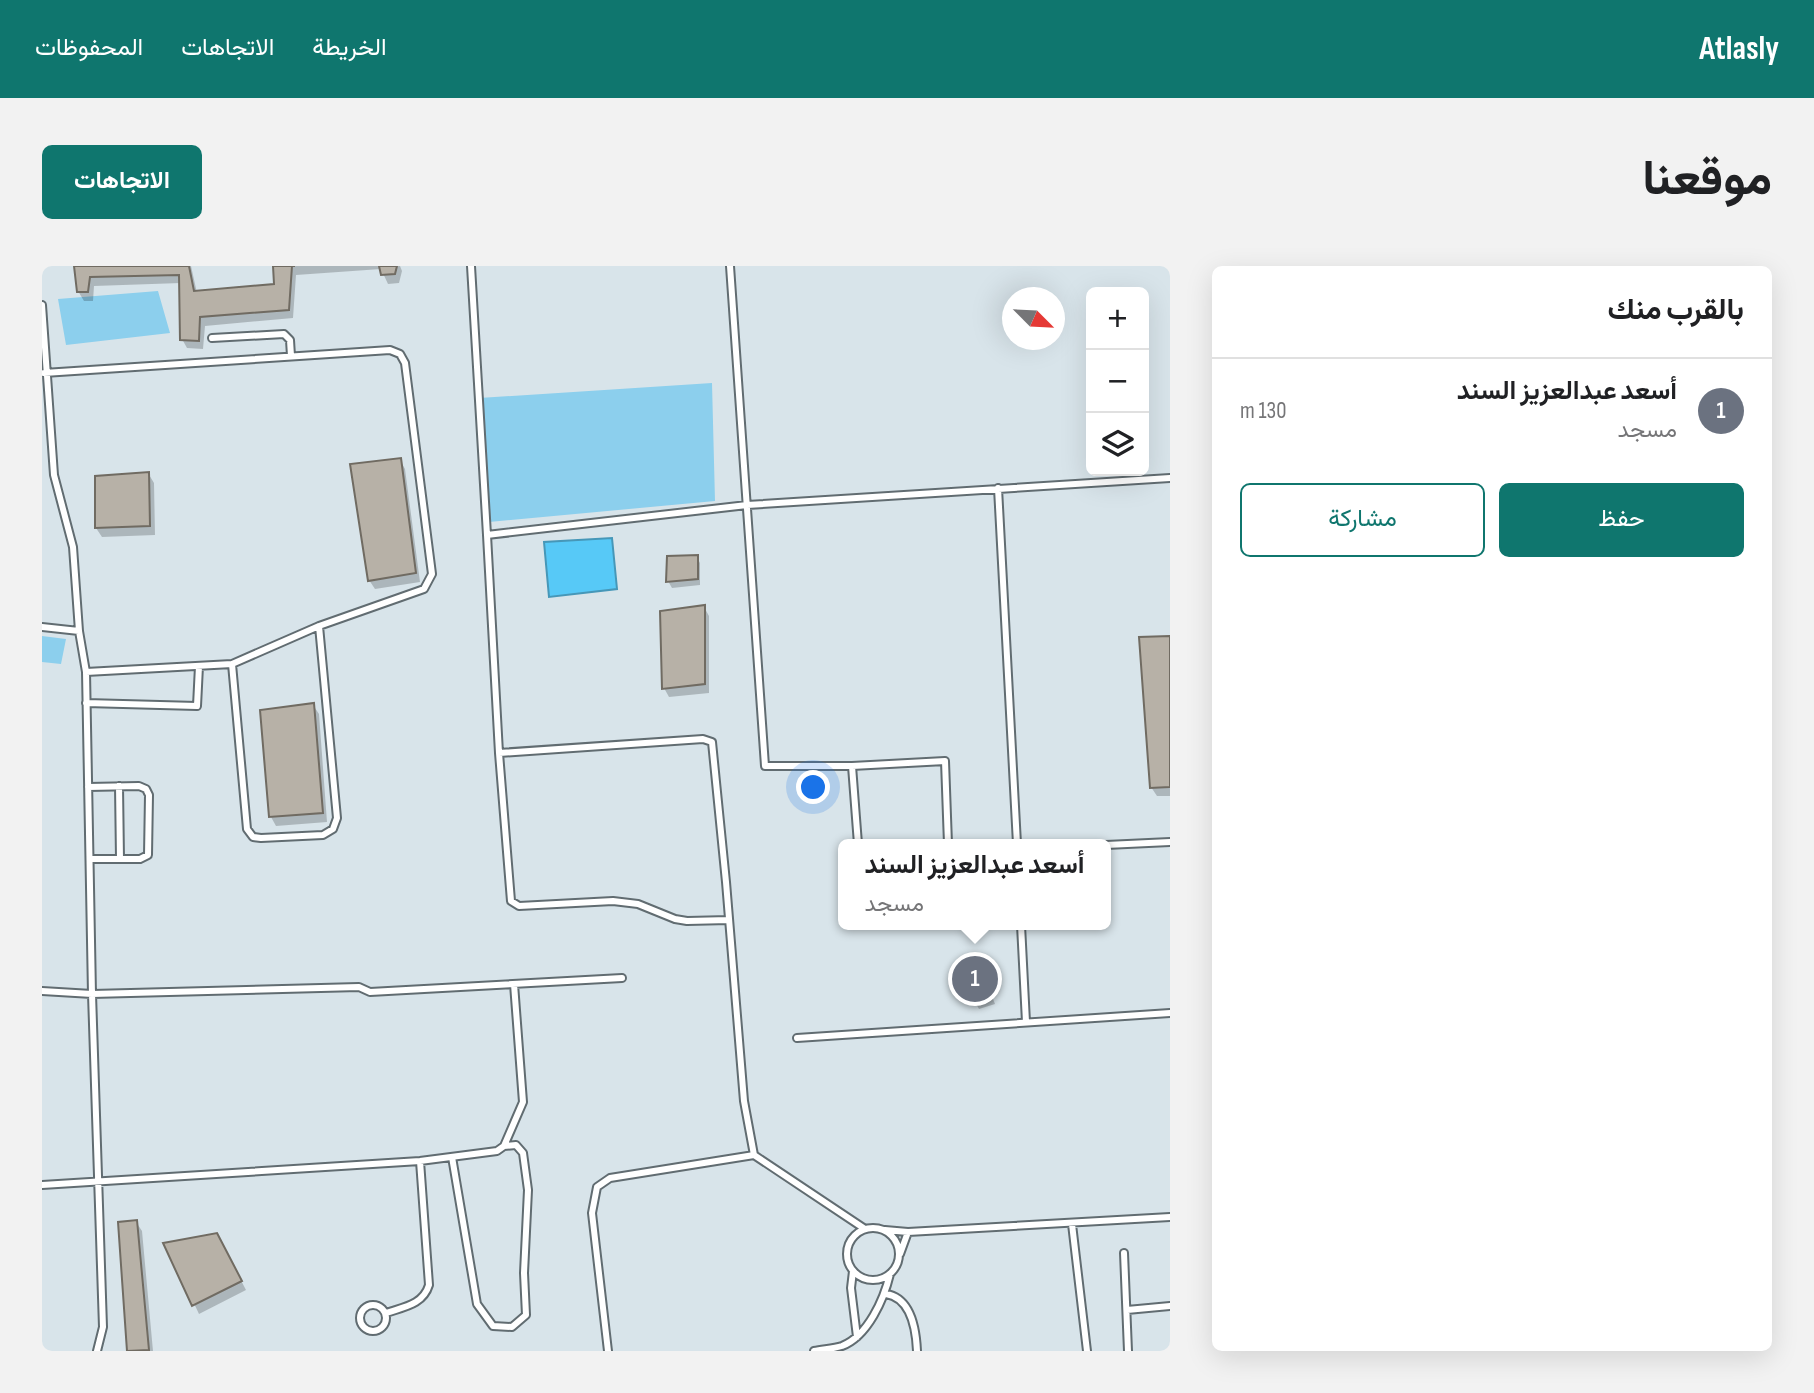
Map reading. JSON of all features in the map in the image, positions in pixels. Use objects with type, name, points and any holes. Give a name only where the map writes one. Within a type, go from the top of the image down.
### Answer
[{"type":"lane","points":[[471,266],[499,753],[511,901],[514,904],[613,901],[638,904],[687,921],[729,920]]},
{"type":"lane","points":[[730,266],[765,765],[945,761],[948,839]]},
{"type":"lane","points":[[42,304],[44,373],[54,475],[73,547],[79,631],[86,672],[92,994],[103,1326],[97,1351]]},
{"type":"lane","points":[[212,338],[285,334],[290,340],[291,356]]},
{"type":"lane","points":[[44,373],[390,350],[400,354],[405,363],[432,574],[424,589],[319,626],[232,664],[86,672]]},
{"type":"lane","points":[[486,535],[747,505],[1170,478]]},
{"type":"lane","points":[[998,488],[1017,839]]},
{"type":"lane","points":[[42,626],[79,631]]},
{"type":"lane","points":[[232,664],[247,829],[253,837],[261,838],[323,835],[333,829],[337,818],[319,626]]},
{"type":"lane","points":[[86,703],[197,706],[199,666]]},
{"type":"lane","points":[[499,753],[703,739],[712,742],[744,1101],[754,1155]]},
{"type":"lane","points":[[852,765],[859,839]]},
{"type":"lane","points":[[118,786],[120,859]]},
{"type":"lane","points":[[88,787],[143,787],[149,795],[148,855],[144,859],[90,859]]},
{"type":"lane","points":[[1111,845],[1170,842]]},
{"type":"lane","points":[[1021,930],[1026,1022]]},
{"type":"lane","points":[[42,991],[92,994],[359,987],[370,992],[622,978]]},
{"type":"lane","points":[[504,1146],[523,1102],[514,984]]},
{"type":"lane","points":[[797,1038],[1170,1013]]},
{"type":"lane","points":[[42,1185],[420,1161],[516,1146],[523,1153],[528,1191],[524,1273],[526,1315],[512,1327],[493,1326],[477,1304],[452,1157]]},
{"type":"lane","points":[[608,1351],[592,1213],[597,1187],[610,1178],[754,1155],[865,1229]]},
{"type":"lane","points":[[386,1313],[418,1302],[426,1295],[429,1285],[420,1161]]},
{"type":"lane","points":[[908,1233],[896,1266],[890,1274],[871,1280],[861,1278],[853,1271],[848,1262],[849,1242],[865,1229],[908,1233],[1170,1217]]},
{"type":"lane","points":[[1072,1224],[1087,1351]]},
{"type":"lane","points":[[885,1230],[898,1246],[899,1256]]},
{"type":"lane","points":[[1124,1253],[1128,1351]]},
{"type":"lane","points":[[853,1271],[851,1288],[857,1337]]},
{"type":"lane","points":[[814,1351],[842,1346],[857,1337],[886,1294],[890,1274]]},
{"type":"lane","points":[[886,1294],[896,1295],[907,1307],[916,1333],[917,1351]]},
{"type":"lane","points":[[375,1305],[386,1313],[386,1322],[380,1330],[367,1330],[361,1323],[360,1314],[366,1307],[375,1305]]},
{"type":"lane","points":[[1127,1310],[1170,1306]]},
{"type":"shaded area","points":[[158,291],[170,333],[66,345],[58,299]]},
{"type":"shaded area","points":[[712,383],[715,501],[489,522],[479,398]]},
{"type":"shaded area","points":[[612,538],[617,589],[549,597],[544,542]]},
{"type":"shaded area","points":[[42,636],[66,639],[61,664],[42,662]]},
{"type":"building","points":[[74,266],[189,266],[194,291],[274,284],[273,266],[292,266],[289,310],[200,317],[199,341],[180,340],[179,275],[90,277],[88,292],[77,292]]},
{"type":"building","points":[[379,266],[397,266],[395,274],[381,275]]},
{"type":"building","points":[[401,458],[416,573],[368,581],[350,464]]},
{"type":"building","points":[[149,472],[150,526],[95,528],[95,476]]},
{"type":"building","points":[[698,555],[698,579],[666,582],[667,556]]},
{"type":"building","points":[[705,605],[705,684],[662,689],[660,611]]},
{"type":"building","points":[[1170,636],[1170,787],[1150,788],[1139,637]]},
{"type":"building","points":[[314,703],[323,813],[269,817],[260,710]]},
{"type":"building","points":[[971,956],[973,963],[979,961],[991,995],[973,1001],[958,962]]},
{"type":"building","points":[[137,1220],[149,1350],[127,1351],[118,1222]]},
{"type":"building","points":[[217,1233],[242,1281],[192,1306],[163,1243]]},
{"type":"place","name":"أسعد عبدالعزيز السند","points":[[975,979]]}]
